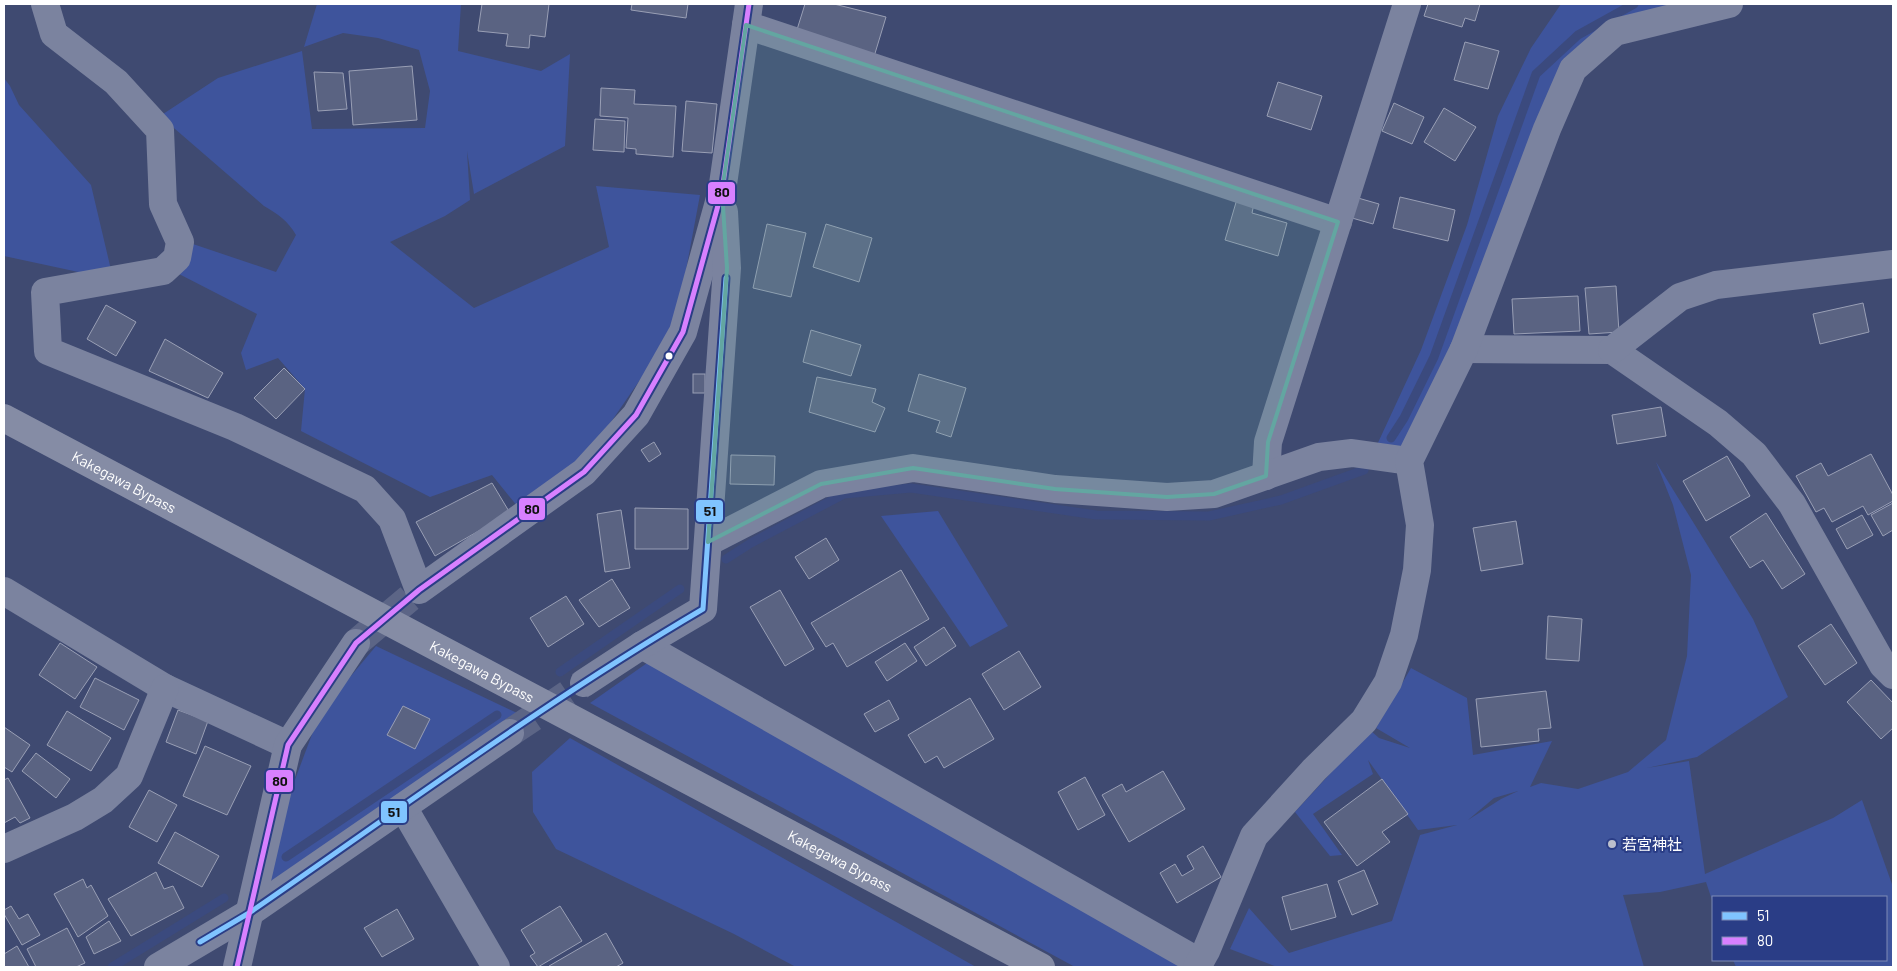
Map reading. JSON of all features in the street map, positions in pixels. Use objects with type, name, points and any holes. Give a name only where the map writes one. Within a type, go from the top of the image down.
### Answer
[{"type":"highway","name":"Kakegawa Bypass","points":[[4,418],[1041,967]]},
{"type":"street","points":[[45,4],[54,34],[116,82],[160,130],[163,204],[180,242],[177,258],[162,271],[45,292],[48,351],[235,427],[366,489],[392,520],[419,590],[584,472],[636,415],[683,332],[722,191],[747,14],[1338,222]]},
{"type":"street","points":[[1266,476],[1268,442],[1407,4]]},
{"type":"street","points":[[642,645],[1198,965],[1254,836],[1314,770],[1364,721],[1388,682],[1404,635],[1417,570],[1420,525],[1409,461],[1464,349],[1547,128],[1573,69],[1615,32],[1729,4]]},
{"type":"street","points":[[584,683],[642,645],[704,609],[727,268],[722,191]]},
{"type":"street","points":[[1612,350],[1680,297],[1716,284],[1893,264]]},
{"type":"street","points":[[1464,349],[1612,350],[1718,423],[1754,454],[1792,504],[1883,665],[1893,675]]},
{"type":"street","points":[[708,542],[821,484],[913,468],[1055,489],[1167,496],[1214,494],[1319,457],[1352,453],[1409,461]]},
{"type":"street","points":[[4,591],[165,688],[288,744]]},
{"type":"street","points":[[237,967],[288,744],[356,643]]},
{"type":"street","points":[[4,850],[75,817],[103,800],[129,776],[165,688]]},
{"type":"street","points":[[158,967],[250,913],[510,733]]},
{"type":"street","points":[[404,807],[496,967]]},
{"type":"highlighted area","points":[[746,25],[1338,222],[1268,442],[1266,476],[1214,494],[1167,497],[1055,489],[913,468],[821,484],[708,542],[727,268],[722,191]]},
{"type":"shaded area","points":[[317,4],[461,4],[458,51],[541,71],[570,54],[565,146],[474,194],[467,151],[470,200],[445,216],[390,242],[474,308],[609,247],[596,186],[700,195],[675,329],[582,464],[518,507],[492,475],[430,497],[301,431],[305,389],[278,358],[246,370],[241,353],[257,314],[179,274],[190,243],[276,272],[296,235],[282,218],[264,206],[160,116],[218,78],[302,51],[312,129],[425,128],[430,91],[419,50],[378,38],[343,33],[304,47]]},
{"type":"shaded area","points":[[1561,4],[1728,4],[1615,32],[1573,69],[1412,455],[1376,447],[1421,350],[1467,225],[1498,116],[1531,48]]},
{"type":"shaded area","points":[[4,78],[19,105],[91,185],[112,274],[97,276],[4,256]]},
{"type":"shaded area","points":[[1656,462],[1753,619],[1788,697],[1697,757],[1647,768],[1689,761],[1705,874],[1833,818],[1862,800],[1893,887],[1893,967],[1736,967],[1733,961],[1887,961],[1887,896],[1712,896],[1712,900],[1706,882],[1660,892],[1623,895],[1644,967],[1277,967],[1230,949],[1249,908],[1289,953],[1392,921],[1420,835],[1457,825],[1418,830],[1368,760],[1373,774],[1313,814],[1342,855],[1330,856],[1295,812],[1370,730],[1379,738],[1410,748],[1376,728],[1411,668],[1467,698],[1473,755],[1552,741],[1530,787],[1541,783],[1578,789],[1628,772],[1666,740],[1687,656],[1691,575],[1673,505]],"holes":[[[1518,791],[1501,799],[1468,820],[1494,798]]]},
{"type":"shaded area","points":[[938,511],[1008,626],[970,647],[881,516]]},
{"type":"shaded area","points":[[376,646],[517,713],[273,881],[267,878],[275,833],[320,713]]},
{"type":"shaded area","points":[[650,661],[1196,967],[1075,967],[590,703]]},
{"type":"shaded area","points":[[570,738],[976,967],[796,967],[734,934],[556,849],[533,812],[532,772]]},
{"type":"building","points":[[482,4],[549,4],[545,37],[530,35],[529,48],[506,46],[508,34],[478,31]]},
{"type":"building","points":[[632,4],[688,4],[686,18],[631,10]]},
{"type":"building","points":[[805,4],[834,4],[886,17],[873,60],[795,36]]},
{"type":"building","points":[[1428,4],[1480,4],[1475,21],[1465,18],[1462,27],[1424,16]]},
{"type":"building","points":[[1465,42],[1499,51],[1488,89],[1454,80]]},
{"type":"building","points":[[412,66],[417,120],[353,125],[349,71]]},
{"type":"building","points":[[314,72],[343,73],[347,109],[318,111]]},
{"type":"building","points":[[1278,82],[1322,96],[1311,130],[1267,116]]},
{"type":"building","points":[[601,88],[635,90],[634,104],[676,106],[673,157],[636,154],[636,149],[626,148],[628,118],[600,116]]},
{"type":"building","points":[[686,101],[717,104],[712,153],[682,151]]},
{"type":"building","points":[[1394,103],[1424,117],[1412,144],[1382,131]]},
{"type":"building","points":[[1444,108],[1476,127],[1455,161],[1424,142]]},
{"type":"building","points":[[595,119],[625,121],[624,152],[593,150]]},
{"type":"building","points":[[1400,197],[1455,210],[1448,241],[1393,228]]},
{"type":"building","points":[[1358,198],[1379,204],[1373,224],[1352,218]]},
{"type":"building","points":[[1237,199],[1254,204],[1252,213],[1287,223],[1278,256],[1225,240]]},
{"type":"building","points":[[767,224],[806,233],[791,297],[753,288]]},
{"type":"building","points":[[826,224],[872,238],[859,282],[813,267]]},
{"type":"building","points":[[1616,286],[1619,332],[1589,334],[1585,288]]},
{"type":"building","points":[[1578,296],[1580,331],[1514,334],[1512,299]]},
{"type":"building","points":[[1863,303],[1869,332],[1820,344],[1813,314]]},
{"type":"building","points":[[106,305],[136,322],[116,356],[87,339]]},
{"type":"building","points":[[811,330],[861,345],[851,376],[803,362]]},
{"type":"building","points":[[165,339],[223,373],[208,398],[149,371]]},
{"type":"building","points":[[284,368],[305,389],[276,419],[254,398]]},
{"type":"building","points":[[693,374],[705,374],[705,393],[693,393]]},
{"type":"building","points":[[919,374],[966,388],[951,437],[936,432],[940,421],[908,411]]},
{"type":"building","points":[[817,377],[876,389],[872,402],[885,408],[875,432],[809,412]]},
{"type":"building","points":[[1661,407],[1666,436],[1617,444],[1612,415]]},
{"type":"building","points":[[654,442],[661,454],[649,462],[641,450]]},
{"type":"building","points":[[1871,454],[1893,495],[1893,501],[1868,515],[1863,506],[1832,522],[1824,508],[1816,512],[1796,476],[1821,463],[1828,476]]},
{"type":"building","points":[[731,455],[775,456],[774,485],[730,484]]},
{"type":"building","points":[[1727,456],[1750,496],[1706,521],[1683,481]]},
{"type":"building","points":[[492,483],[510,513],[435,556],[416,522]]},
{"type":"building","points":[[1893,503],[1893,530],[1883,536],[1871,515]]},
{"type":"building","points":[[635,508],[688,509],[688,549],[635,549]]},
{"type":"building","points":[[621,510],[630,568],[605,572],[597,514]]},
{"type":"building","points":[[1766,513],[1805,574],[1782,589],[1763,560],[1750,568],[1730,537]]},
{"type":"building","points":[[1862,515],[1873,535],[1847,549],[1836,529]]},
{"type":"building","points":[[1516,521],[1523,564],[1481,571],[1473,528]]},
{"type":"building","points":[[826,538],[839,560],[809,579],[795,557]]},
{"type":"building","points":[[901,570],[929,619],[847,667],[833,643],[826,647],[811,623]]},
{"type":"building","points":[[612,579],[630,608],[599,627],[579,600]]},
{"type":"building","points":[[780,590],[814,649],[785,666],[750,607]]},
{"type":"building","points":[[566,596],[584,624],[548,647],[530,618]]},
{"type":"building","points":[[1548,616],[1582,619],[1579,661],[1546,659]]},
{"type":"building","points":[[1831,624],[1857,663],[1825,685],[1798,646]]},
{"type":"building","points":[[944,627],[956,646],[926,666],[914,647]]},
{"type":"building","points":[[60,643],[97,667],[75,699],[39,675]]},
{"type":"building","points":[[905,643],[917,661],[887,681],[875,662]]},
{"type":"building","points":[[1019,651],[1041,687],[1004,710],[982,674]]},
{"type":"building","points":[[95,678],[139,700],[124,730],[80,707]]},
{"type":"building","points":[[1871,680],[1893,703],[1893,728],[1881,739],[1847,702]]},
{"type":"building","points":[[1546,691],[1551,728],[1538,729],[1539,741],[1481,747],[1476,699]]},
{"type":"building","points":[[970,698],[994,739],[944,768],[937,756],[925,763],[908,735]]},
{"type":"building","points":[[889,700],[899,719],[875,732],[864,714]]},
{"type":"building","points":[[403,706],[430,719],[415,749],[387,735]]},
{"type":"building","points":[[178,710],[208,721],[196,754],[166,742]]},
{"type":"building","points":[[67,711],[111,738],[91,771],[47,745]]},
{"type":"building","points":[[4,727],[30,745],[12,772],[4,767]]},
{"type":"building","points":[[205,746],[251,766],[227,815],[183,796]]},
{"type":"building","points":[[36,753],[70,779],[56,798],[22,771]]},
{"type":"building","points":[[1163,771],[1185,809],[1129,842],[1102,795],[1122,784],[1126,792]]},
{"type":"building","points":[[1085,777],[1105,815],[1078,830],[1058,792]]},
{"type":"building","points":[[8,778],[30,818],[20,823],[15,817],[4,823],[4,780]]},
{"type":"building","points":[[1382,779],[1408,814],[1382,832],[1390,842],[1357,866],[1324,822]]},
{"type":"building","points":[[149,790],[177,805],[157,842],[129,827]]},
{"type":"building","points":[[175,832],[219,856],[202,887],[158,863]]},
{"type":"building","points":[[1203,846],[1221,877],[1177,903],[1160,873],[1175,864],[1182,876],[1194,869],[1187,856]]},
{"type":"building","points":[[1364,870],[1378,904],[1352,915],[1338,881]]},
{"type":"building","points":[[156,872],[164,889],[173,886],[184,908],[131,936],[108,899]]},
{"type":"building","points":[[83,879],[87,888],[91,885],[108,916],[78,937],[54,894]]},
{"type":"building","points":[[1327,884],[1336,917],[1291,930],[1282,897]]},
{"type":"building","points":[[11,906],[19,919],[28,914],[40,935],[22,945],[4,914],[4,910]]},
{"type":"building","points":[[560,906],[582,941],[538,967],[530,956],[535,953],[521,930]]},
{"type":"building","points":[[397,909],[414,939],[382,957],[364,928]]},
{"type":"building","points":[[109,921],[121,941],[94,954],[86,937]]},
{"type":"building","points":[[67,928],[85,963],[76,967],[36,967],[27,949]]},
{"type":"building","points":[[606,933],[623,963],[616,967],[549,966]]},
{"type":"building","points":[[17,946],[29,967],[4,967],[4,954]]},
{"type":"waterway","points":[[1391,438],[1404,418],[1434,357],[1536,74],[1578,35],[1634,4]]},
{"type":"waterway","points":[[726,559],[751,543],[844,494],[911,488],[1096,515],[1209,516],[1281,500],[1364,470]]},
{"type":"waterway","points":[[560,672],[680,589]]},
{"type":"waterway","points":[[286,857],[497,715]]},
{"type":"waterway","points":[[112,967],[224,898]]},
{"type":"tunnel","points":[[356,643],[419,590]]},
{"type":"tunnel","points":[[510,733],[584,683]]},
{"type":"transit line","name":"80","points":[[237,967],[288,745],[356,643],[419,590],[584,472],[636,415],[683,332],[722,191],[749,4]]},
{"type":"transit line","name":"51","points":[[200,942],[249,913],[530,718],[703,609],[726,278]]},
{"type":"place","name":"若宮神社","points":[[1612,844]]}]
